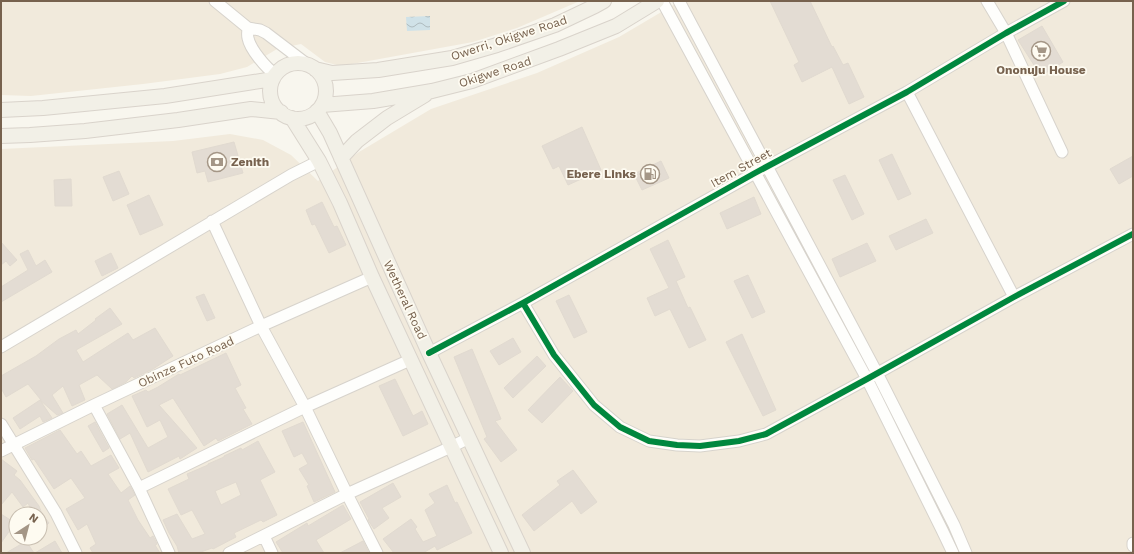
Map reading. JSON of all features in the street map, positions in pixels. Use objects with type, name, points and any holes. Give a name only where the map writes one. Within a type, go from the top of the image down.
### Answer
[{"type":"main road","name":"Owerri, Okigwe Road","points":[[312,67],[332,73],[378,70],[452,58],[497,45],[555,25],[604,1]]},
{"type":"main road","name":"Okigwe Road","points":[[319,108],[432,91],[472,82],[616,26],[657,1]]},
{"type":"main road","points":[[1,136],[85,131],[178,120],[251,109],[301,118],[309,116],[319,108],[325,96],[326,87],[323,78],[312,67],[296,63],[284,67],[274,77],[270,93],[272,100],[276,107],[286,115]]},
{"type":"main road","points":[[1,110],[42,108],[165,96],[274,77]]},
{"type":"main road","points":[[341,158],[357,141],[388,118],[432,91]]},
{"type":"main road","name":"Wetheral Road","points":[[319,108],[429,353],[523,553]]},
{"type":"main road","name":"Wetheral Road","points":[[286,115],[319,161],[340,203],[410,360],[501,553]]},
{"type":"street","points":[[215,1],[248,28],[260,30],[266,33],[312,67]]},
{"type":"street","points":[[662,1],[867,379],[953,553]]},
{"type":"street","points":[[679,1],[878,373],[954,525],[966,553]]},
{"type":"street","points":[[987,1],[1006,33],[1062,152]]},
{"type":"street","name":"Item Street","points":[[429,353],[523,303],[767,166],[907,92],[1006,33],[1064,1]]},
{"type":"street","points":[[248,28],[248,38],[250,44],[274,77]]},
{"type":"street","points":[[907,92],[1014,297]]},
{"type":"street","points":[[1,347],[291,175],[319,161]]},
{"type":"street","points":[[212,222],[261,326],[305,407],[376,553]]},
{"type":"street","points":[[523,303],[554,355],[594,405],[620,427],[649,441],[677,445],[700,446],[739,441],[766,434],[1014,297],[1133,234]]},
{"type":"street","name":"Obinze Futo Road","points":[[1,451],[261,326],[372,277]]},
{"type":"street","points":[[139,488],[305,407],[410,360]]},
{"type":"street","points":[[94,405],[139,488],[168,553]]},
{"type":"street","points":[[1,424],[56,513],[76,553]]},
{"type":"street","points":[[229,553],[346,494],[469,438]]},
{"type":"street","points":[[264,536],[272,553]]},
{"type":"shaded area","points":[[1,1],[580,1],[517,28],[473,42],[341,66],[325,62],[301,44],[277,49],[247,67],[220,74],[31,96],[1,95]]},
{"type":"shaded area","points":[[680,1],[1133,1],[1133,553],[1,553],[1,149],[173,141],[230,134],[263,140],[291,155],[318,181],[359,152],[431,109],[537,73],[619,37]]},
{"type":"water","points":[[430,16],[430,30],[407,31],[406,17]]},
{"type":"building","points":[[770,1],[810,1],[832,47],[833,46],[843,65],[848,63],[864,97],[849,104],[832,67],[802,82],[794,65],[799,62]]},
{"type":"building","name":"Ononuju House","points":[[1042,26],[1063,62],[1041,76],[1018,40]]},
{"type":"building","points":[[582,127],[601,170],[568,185],[559,166],[553,169],[542,146]]},
{"type":"building","name":"Zenith","points":[[234,142],[243,173],[208,182],[205,171],[197,173],[192,152]]},
{"type":"building","points":[[892,154],[911,194],[898,200],[879,160]]},
{"type":"building","points":[[1133,156],[1133,176],[1119,184],[1110,169]]},
{"type":"building","points":[[661,161],[669,178],[642,190],[634,174]]},
{"type":"building","points":[[119,171],[129,194],[113,201],[103,177]]},
{"type":"building","points":[[845,175],[864,214],[852,220],[833,180]]},
{"type":"building","points":[[71,179],[72,206],[55,206],[54,180]]},
{"type":"building","points":[[149,195],[163,225],[140,235],[127,205]]},
{"type":"building","points":[[754,197],[761,214],[727,229],[720,213]]},
{"type":"building","points":[[322,202],[334,227],[337,226],[346,245],[329,253],[315,224],[312,225],[306,210]]},
{"type":"building","points":[[926,219],[933,233],[896,250],[889,236]]},
{"type":"building","points":[[668,240],[685,277],[676,281],[688,308],[690,307],[706,340],[689,348],[670,309],[655,316],[647,298],[669,288],[650,249]]},
{"type":"building","points":[[1,242],[17,260],[10,266],[6,261],[1,265]]},
{"type":"building","points":[[867,243],[876,261],[840,277],[832,259]]},
{"type":"building","points":[[28,250],[36,266],[45,260],[52,272],[1,302],[1,287],[28,270],[20,254]]},
{"type":"building","points":[[111,253],[118,268],[102,276],[95,261]]},
{"type":"building","points":[[748,275],[765,312],[752,318],[734,281]]},
{"type":"building","points":[[204,294],[215,318],[207,321],[196,297]]},
{"type":"building","points":[[569,295],[587,332],[574,338],[556,301]]},
{"type":"building","points":[[110,308],[122,324],[76,350],[83,362],[128,333],[133,340],[155,328],[173,356],[153,369],[134,378],[132,376],[126,382],[112,389],[97,375],[79,385],[85,400],[72,406],[63,386],[52,395],[63,413],[57,415],[40,400],[28,384],[6,397],[1,388],[1,376],[36,356],[59,339],[76,330],[78,334]]},
{"type":"building","points":[[742,334],[776,410],[763,416],[726,342]]},
{"type":"building","points":[[513,338],[521,352],[499,365],[490,351]]},
{"type":"building","points":[[472,349],[501,419],[495,421],[517,450],[501,462],[484,439],[487,437],[454,357]]},
{"type":"building","points":[[226,353],[241,385],[235,388],[246,408],[243,409],[252,424],[218,441],[216,438],[204,446],[173,398],[159,405],[197,448],[180,459],[179,456],[148,472],[130,433],[120,439],[107,414],[122,405],[148,448],[168,437],[160,420],[147,427],[132,396],[146,390],[148,392],[179,374],[180,375]]},
{"type":"building","points":[[537,356],[546,366],[513,398],[504,388]]},
{"type":"building","points":[[560,377],[573,391],[542,423],[528,410]]},
{"type":"building","points":[[395,379],[413,416],[422,411],[428,424],[403,436],[379,386]]},
{"type":"building","points":[[40,400],[52,418],[43,422],[40,416],[20,429],[13,418]]},
{"type":"building","points":[[95,422],[109,448],[103,452],[88,426]]},
{"type":"building","points":[[303,422],[335,492],[314,502],[307,486],[309,485],[299,469],[308,464],[302,453],[294,457],[282,431]]},
{"type":"building","points":[[60,430],[77,454],[81,451],[91,466],[111,455],[119,468],[108,474],[121,493],[130,486],[135,495],[128,500],[138,520],[150,538],[153,536],[157,544],[155,545],[160,553],[93,553],[90,548],[96,544],[87,524],[78,530],[66,509],[85,498],[71,478],[54,489],[34,459],[32,460],[25,448]]},
{"type":"building","points":[[258,441],[275,472],[260,480],[277,515],[263,522],[261,520],[234,533],[236,537],[213,549],[212,548],[198,553],[179,553],[177,546],[163,520],[177,514],[192,539],[205,534],[192,510],[181,515],[168,489],[189,479],[187,474],[241,448],[242,450]],"holes":[[[236,482],[241,495],[221,505],[215,491]]]},
{"type":"building","points":[[1,459],[17,471],[14,475],[20,480],[39,506],[29,506],[28,503],[22,506],[12,492],[1,505]]},
{"type":"building","points":[[573,470],[597,502],[581,514],[572,501],[534,531],[522,515],[560,485],[557,481]]},
{"type":"building","points":[[393,483],[401,497],[382,508],[389,518],[374,529],[360,502]]},
{"type":"building","points":[[447,485],[455,503],[457,502],[472,533],[437,550],[435,546],[423,553],[394,553],[383,539],[411,519],[417,527],[415,529],[423,542],[437,536],[425,510],[435,503],[429,494]]},
{"type":"building","points":[[343,505],[351,519],[316,540],[324,553],[283,553],[276,542],[307,523],[308,526]]},
{"type":"building","points":[[1,514],[8,518],[8,533],[1,543]]},
{"type":"building","points":[[55,541],[62,553],[35,553]]},
{"type":"building","points":[[363,541],[369,553],[340,553]]},
{"type":"building","points":[[18,546],[29,546],[34,553],[6,553]]},
{"type":"cycle path","points":[[429,353],[523,303],[755,173],[907,92],[1006,33],[1064,1]]},
{"type":"cycle path","points":[[523,303],[554,355],[594,405],[620,427],[649,441],[677,445],[700,446],[739,441],[766,434],[1014,297],[1133,234]]},
{"type":"place","name":"Ononuju House","points":[[1041,51]]},
{"type":"place","name":"Zenith","points":[[217,162]]},
{"type":"place","name":"Ebere Links","points":[[650,174]]}]
